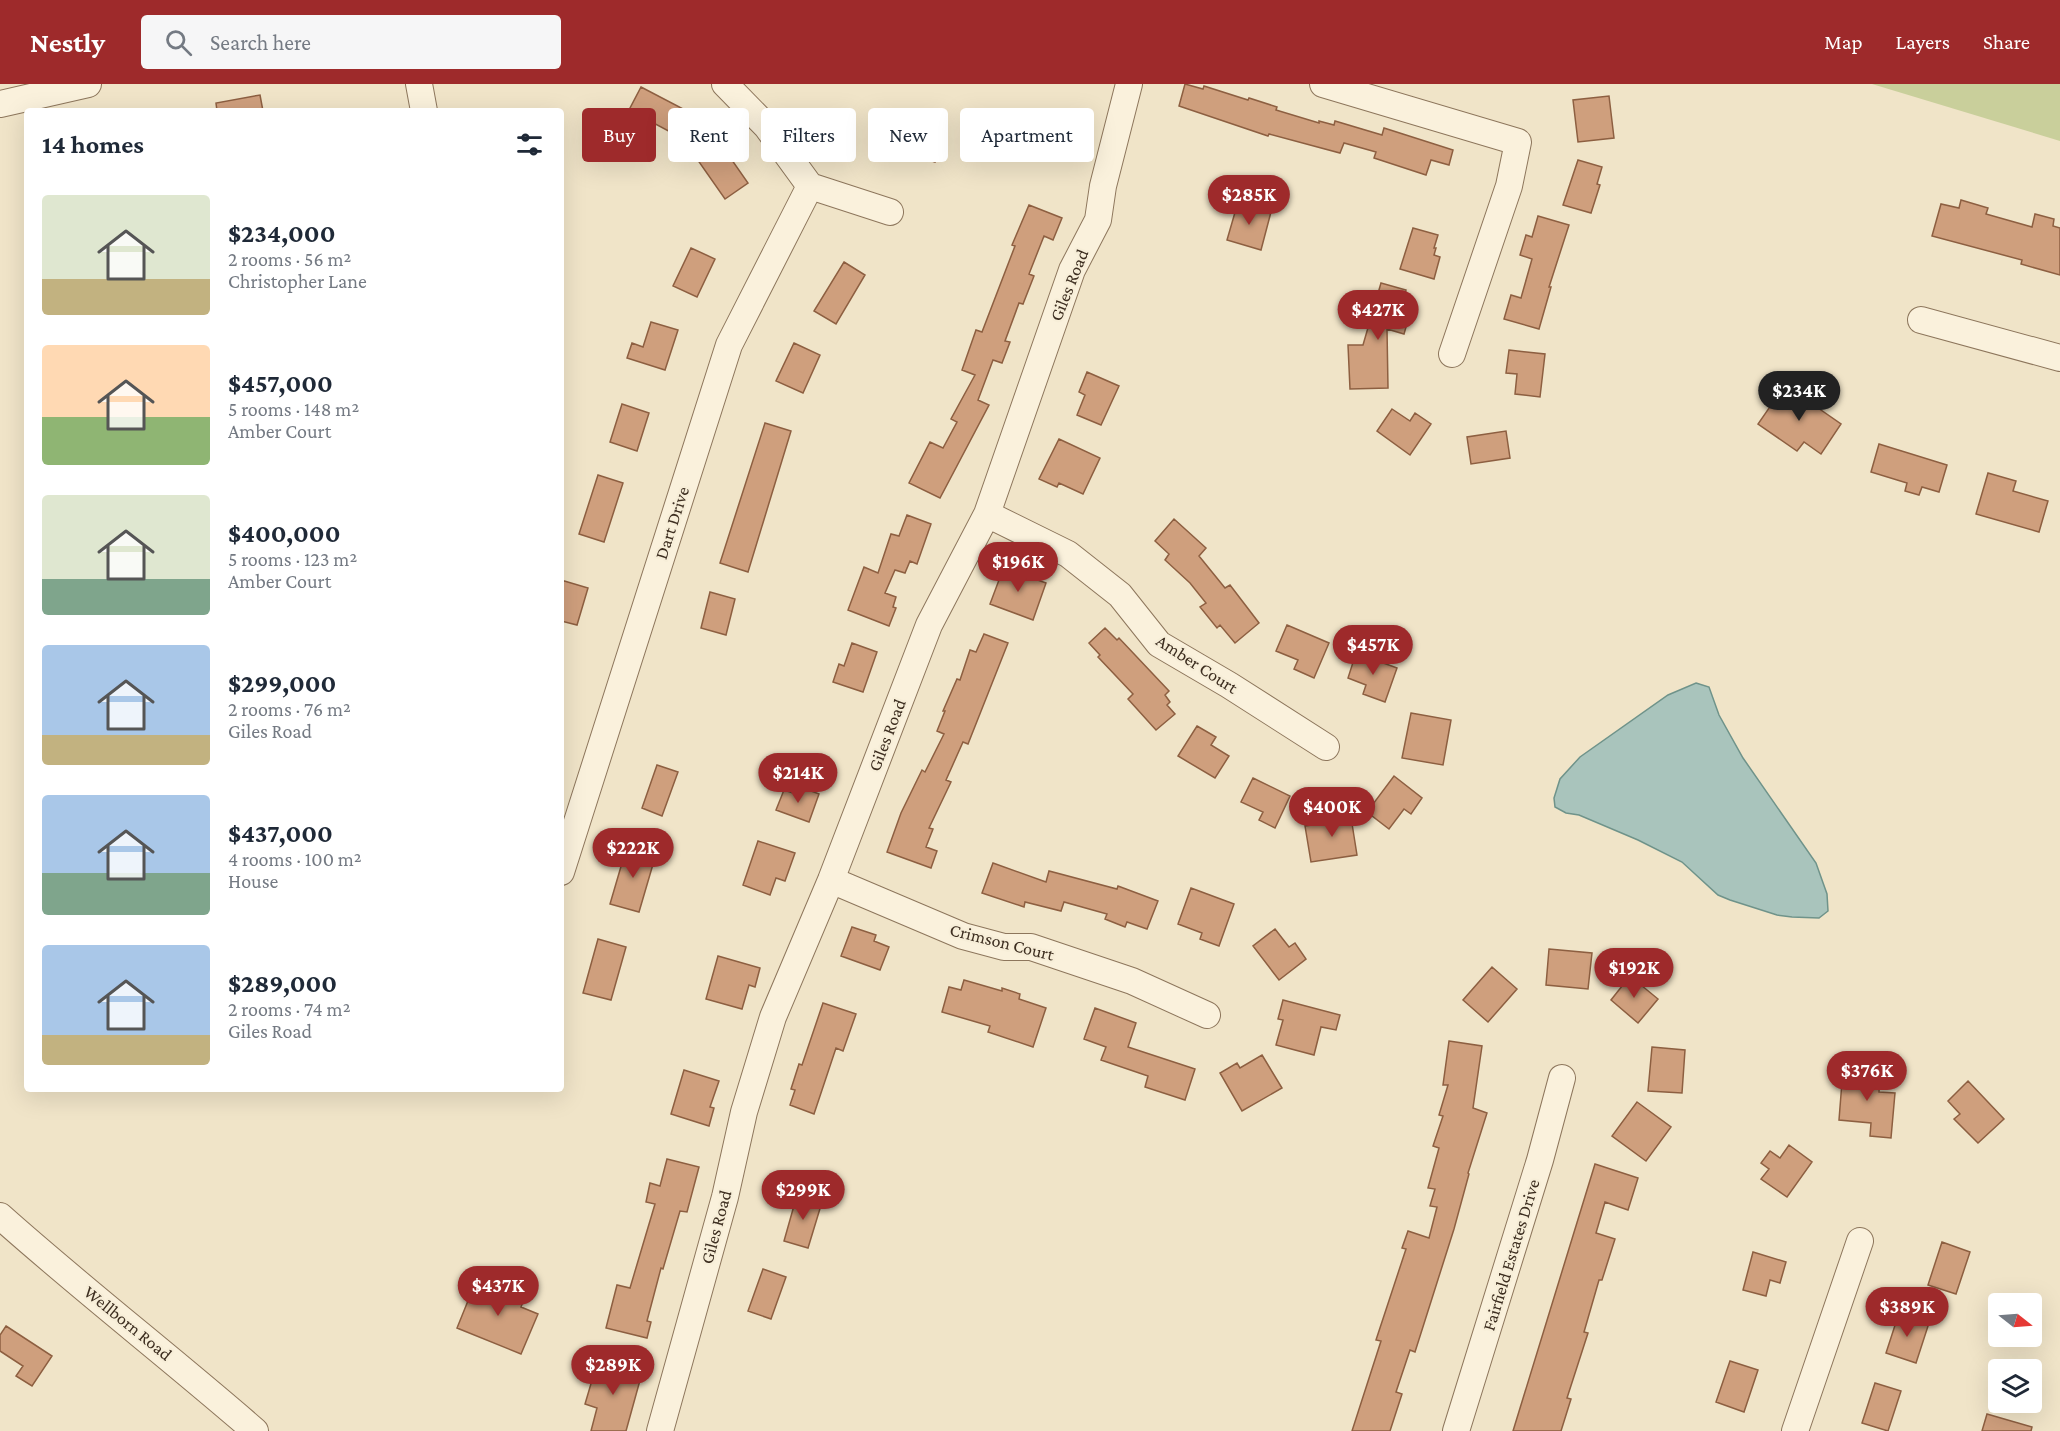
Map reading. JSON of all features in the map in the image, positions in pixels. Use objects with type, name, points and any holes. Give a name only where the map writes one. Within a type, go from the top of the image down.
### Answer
[{"type":"street","points":[[0,104],[88,84]]},
{"type":"street","points":[[419,84],[423,108]]},
{"type":"street","points":[[725,84],[767,127],[810,186],[890,212]]},
{"type":"street","name":"Giles Road","points":[[660,1431],[725,1197],[744,1112],[773,1017],[831,880],[929,625],[987,514],[1072,270],[1098,220],[1103,186],[1130,84]]},
{"type":"street","points":[[1323,84],[1518,142],[1509,186],[1452,354]]},
{"type":"street","name":"Dart Drive","points":[[564,863],[729,345],[810,186]]},
{"type":"street","points":[[1921,320],[2060,358]]},
{"type":"street","name":"Amber Court","points":[[987,514],[1068,554],[1120,595],[1159,644],[1229,685],[1326,747]]},
{"type":"street","name":"Crimson Court","points":[[831,880],[963,936],[1004,947],[1031,947],[1132,981],[1207,1015]]},
{"type":"street","name":"Fairfield Estates Drive","points":[[1456,1431],[1540,1160],[1562,1078]]},
{"type":"street","name":"Wellborn Road","points":[[0,1216],[255,1431]]},
{"type":"street","points":[[1795,1431],[1860,1241]]},
{"type":"green space","points":[[1872,84],[2060,84],[2060,141]]},
{"type":"water","points":[[1696,683],[1709,687],[1719,715],[1743,758],[1816,863],[1827,894],[1828,911],[1819,918],[1777,915],[1718,895],[1682,862],[1638,840],[1555,807],[1554,798],[1560,779],[1580,757],[1668,695]]},
{"type":"building","points":[[1185,84],[1203,89],[1204,86],[1248,100],[1249,98],[1277,107],[1276,110],[1319,123],[1319,121],[1334,125],[1335,121],[1382,135],[1384,128],[1453,150],[1449,165],[1431,160],[1426,175],[1374,158],[1376,152],[1344,143],[1340,153],[1269,134],[1268,136],[1179,106]]},
{"type":"building","points":[[641,87],[681,108],[668,108],[668,131],[656,124],[656,108],[630,108]]},
{"type":"building","points":[[260,95],[262,108],[217,108],[216,103]]},
{"type":"building","points":[[1609,96],[1614,138],[1578,142],[1573,100]]},
{"type":"building","points":[[1578,160],[1602,167],[1597,184],[1600,185],[1591,213],[1563,205]]},
{"type":"building","points":[[699,162],[733,162],[748,183],[725,199]]},
{"type":"building","points":[[1961,200],[1988,208],[1986,214],[2032,227],[2035,214],[2054,219],[2053,226],[2060,228],[2060,275],[2021,264],[2022,260],[1932,236],[1941,204],[1959,208]]},
{"type":"building","points":[[1238,202],[1271,212],[1261,250],[1227,240]]},
{"type":"building","points":[[1029,205],[1062,218],[1053,240],[1044,236],[1029,274],[1034,276],[1023,304],[1019,303],[1005,341],[1010,342],[1002,363],[993,360],[978,400],[989,405],[940,498],[909,483],[930,442],[943,448],[957,422],[951,419],[975,375],[962,370],[976,330],[982,332],[1015,246],[1012,245]]},
{"type":"building","points":[[1538,216],[1569,225],[1549,287],[1551,287],[1539,329],[1504,319],[1511,295],[1521,298],[1532,259],[1520,255],[1526,235],[1532,237]]},
{"type":"building","points":[[1413,228],[1438,235],[1434,255],[1440,257],[1434,279],[1400,269]]},
{"type":"building","points":[[691,248],[715,259],[697,297],[673,286]]},
{"type":"building","points":[[844,262],[865,275],[836,324],[814,311]]},
{"type":"building","points":[[1381,283],[1406,290],[1401,310],[1410,313],[1404,334],[1387,329],[1388,388],[1350,389],[1348,345],[1363,345]]},
{"type":"building","points":[[651,322],[678,330],[665,370],[627,358],[632,343],[643,347]]},
{"type":"building","points":[[794,343],[820,355],[803,393],[776,381]]},
{"type":"building","points":[[1509,350],[1545,354],[1540,397],[1515,394],[1517,374],[1506,373]]},
{"type":"building","points":[[1087,372],[1119,386],[1101,425],[1077,415],[1085,395],[1079,392]]},
{"type":"building","points":[[1785,385],[1841,424],[1821,454],[1804,442],[1797,451],[1758,424]]},
{"type":"building","points":[[622,404],[649,413],[637,451],[610,442]]},
{"type":"building","points":[[1392,409],[1410,421],[1415,413],[1431,424],[1410,455],[1377,431]]},
{"type":"building","points":[[765,423],[791,431],[748,572],[720,563]]},
{"type":"building","points":[[1506,431],[1510,458],[1471,464],[1467,437]]},
{"type":"building","points":[[1059,439],[1100,458],[1083,494],[1059,483],[1057,487],[1039,479]]},
{"type":"building","points":[[1879,444],[1947,465],[1939,492],[1922,487],[1919,495],[1905,491],[1907,483],[1871,472]]},
{"type":"building","points":[[1988,473],[2016,481],[2013,491],[2048,501],[2039,532],[1976,514]]},
{"type":"building","points":[[598,475],[623,483],[604,542],[579,534]]},
{"type":"building","points":[[907,515],[931,524],[917,564],[910,561],[905,573],[895,570],[885,593],[896,597],[893,607],[896,608],[889,626],[848,610],[864,567],[878,573],[891,534],[899,536]]},
{"type":"building","points":[[1174,519],[1206,548],[1199,556],[1225,588],[1230,585],[1259,623],[1235,643],[1220,625],[1217,628],[1200,607],[1206,603],[1190,583],[1165,560],[1169,554],[1155,541]]},
{"type":"building","points":[[1005,564],[1022,571],[1021,574],[1046,583],[1033,620],[990,604]]},
{"type":"building","points":[[564,581],[588,588],[577,625],[564,622]]},
{"type":"building","points":[[710,592],[735,599],[726,635],[701,628]]},
{"type":"building","points":[[1287,625],[1329,643],[1314,678],[1294,669],[1298,660],[1276,651]]},
{"type":"building","points":[[1105,628],[1117,640],[1119,638],[1169,691],[1165,695],[1170,702],[1167,705],[1175,714],[1156,730],[1128,699],[1133,694],[1098,657],[1100,655],[1089,643]]},
{"type":"building","points":[[984,634],[1008,643],[968,744],[963,742],[946,780],[951,782],[929,828],[933,829],[926,847],[937,851],[931,868],[887,852],[901,813],[922,770],[925,772],[944,734],[937,731],[957,679],[960,680],[970,650],[976,652]]},
{"type":"building","points":[[852,643],[877,652],[863,692],[833,682],[839,664],[844,666]]},
{"type":"building","points":[[1356,653],[1397,668],[1385,702],[1363,694],[1366,685],[1348,678]]},
{"type":"building","points":[[1411,713],[1451,720],[1443,765],[1402,758]]},
{"type":"building","points":[[1197,726],[1216,737],[1211,745],[1229,756],[1215,778],[1178,756]]},
{"type":"building","points":[[657,765],[678,772],[662,816],[642,808]]},
{"type":"building","points":[[1394,776],[1422,798],[1411,814],[1404,809],[1389,829],[1367,812]]},
{"type":"building","points":[[1253,778],[1290,796],[1275,828],[1259,820],[1263,812],[1241,802]]},
{"type":"building","points":[[801,787],[819,794],[809,822],[776,810],[784,790],[799,795]]},
{"type":"building","points":[[1350,811],[1357,855],[1311,862],[1305,826],[1331,822],[1330,815]]},
{"type":"building","points":[[758,841],[795,853],[785,881],[776,878],[770,895],[743,885]]},
{"type":"building","points":[[627,846],[656,854],[639,912],[610,904]]},
{"type":"building","points":[[993,863],[1046,882],[1049,871],[1117,889],[1118,886],[1158,901],[1147,929],[1127,922],[1125,927],[1105,919],[1107,914],[1064,902],[1061,911],[1025,902],[1024,907],[982,893]]},
{"type":"building","points":[[1191,888],[1234,904],[1219,946],[1200,939],[1202,933],[1178,924]]},
{"type":"building","points":[[852,927],[876,935],[874,941],[889,947],[880,970],[841,956]]},
{"type":"building","points":[[1275,929],[1289,947],[1295,943],[1306,959],[1279,980],[1253,946]]},
{"type":"building","points":[[598,939],[626,947],[611,1000],[583,993]]},
{"type":"building","points":[[1549,949],[1592,953],[1588,989],[1546,985]]},
{"type":"building","points":[[718,956],[760,968],[755,987],[749,985],[742,1009],[706,999]]},
{"type":"building","points":[[1492,967],[1517,989],[1488,1022],[1463,1000]]},
{"type":"building","points":[[1630,976],[1658,999],[1638,1023],[1611,1000]]},
{"type":"building","points":[[964,980],[1020,994],[1019,999],[1046,1008],[1033,1047],[988,1032],[990,1026],[942,1012],[949,987],[961,990]]},
{"type":"building","points":[[1283,1000],[1340,1015],[1336,1030],[1321,1027],[1314,1055],[1276,1045],[1283,1020],[1278,1019]]},
{"type":"building","points":[[823,1003],[856,1014],[843,1051],[836,1048],[814,1114],[790,1105],[795,1090],[791,1089],[799,1064],[802,1065]]},
{"type":"building","points":[[1095,1008],[1136,1023],[1128,1047],[1195,1069],[1185,1100],[1145,1087],[1148,1076],[1101,1060],[1106,1047],[1084,1039]]},
{"type":"building","points":[[1449,1041],[1482,1046],[1473,1108],[1487,1113],[1468,1173],[1454,1229],[1415,1352],[1410,1350],[1396,1392],[1402,1394],[1390,1431],[1352,1431],[1381,1341],[1376,1340],[1406,1249],[1402,1248],[1408,1231],[1429,1238],[1437,1207],[1430,1206],[1435,1189],[1428,1188],[1439,1148],[1433,1146],[1443,1116],[1439,1115],[1448,1085],[1443,1085]]},
{"type":"building","points":[[1652,1047],[1685,1050],[1682,1093],[1648,1091]]},
{"type":"building","points":[[1262,1055],[1282,1088],[1242,1111],[1220,1073],[1237,1063],[1240,1068]]},
{"type":"building","points":[[1843,1069],[1880,1072],[1879,1092],[1895,1093],[1891,1138],[1870,1136],[1871,1123],[1839,1120]]},
{"type":"building","points":[[684,1070],[719,1081],[710,1107],[714,1108],[709,1126],[671,1114]]},
{"type":"building","points":[[1968,1081],[2004,1119],[1978,1143],[1954,1119],[1960,1114],[1948,1101]]},
{"type":"building","points":[[1637,1102],[1671,1127],[1646,1161],[1612,1136]]},
{"type":"building","points":[[1789,1145],[1812,1162],[1787,1197],[1761,1179],[1769,1169],[1761,1163],[1770,1151],[1780,1158]]},
{"type":"building","points":[[667,1159],[699,1167],[687,1212],[680,1211],[663,1269],[661,1268],[647,1321],[651,1322],[647,1338],[606,1328],[617,1285],[630,1288],[655,1204],[646,1202],[650,1183],[660,1186]]},
{"type":"building","points":[[1595,1164],[1638,1178],[1628,1210],[1605,1202],[1596,1233],[1615,1239],[1602,1280],[1599,1280],[1584,1332],[1588,1333],[1567,1398],[1571,1399],[1561,1431],[1513,1431]]},
{"type":"building","points":[[797,1195],[822,1202],[808,1248],[784,1241]]},
{"type":"building","points":[[1942,1242],[1970,1252],[1956,1294],[1928,1285]]},
{"type":"building","points":[[1753,1252],[1786,1262],[1780,1283],[1770,1280],[1766,1296],[1743,1290]]},
{"type":"building","points":[[763,1269],[786,1277],[771,1319],[748,1311]]},
{"type":"building","points":[[476,1281],[499,1290],[501,1284],[526,1294],[521,1307],[538,1314],[521,1354],[457,1328]]},
{"type":"building","points":[[1899,1313],[1929,1323],[1916,1363],[1886,1353]]},
{"type":"building","points":[[6,1326],[52,1356],[32,1386],[16,1376],[23,1366],[0,1351],[0,1335]]},
{"type":"building","points":[[598,1360],[642,1373],[626,1431],[591,1431],[597,1408],[585,1404]]},
{"type":"building","points":[[1730,1361],[1758,1370],[1744,1412],[1716,1402]]},
{"type":"building","points":[[1875,1383],[1901,1391],[1888,1431],[1862,1423]]},
{"type":"building","points":[[1987,1414],[2032,1427],[2031,1431],[1982,1431]]}]
